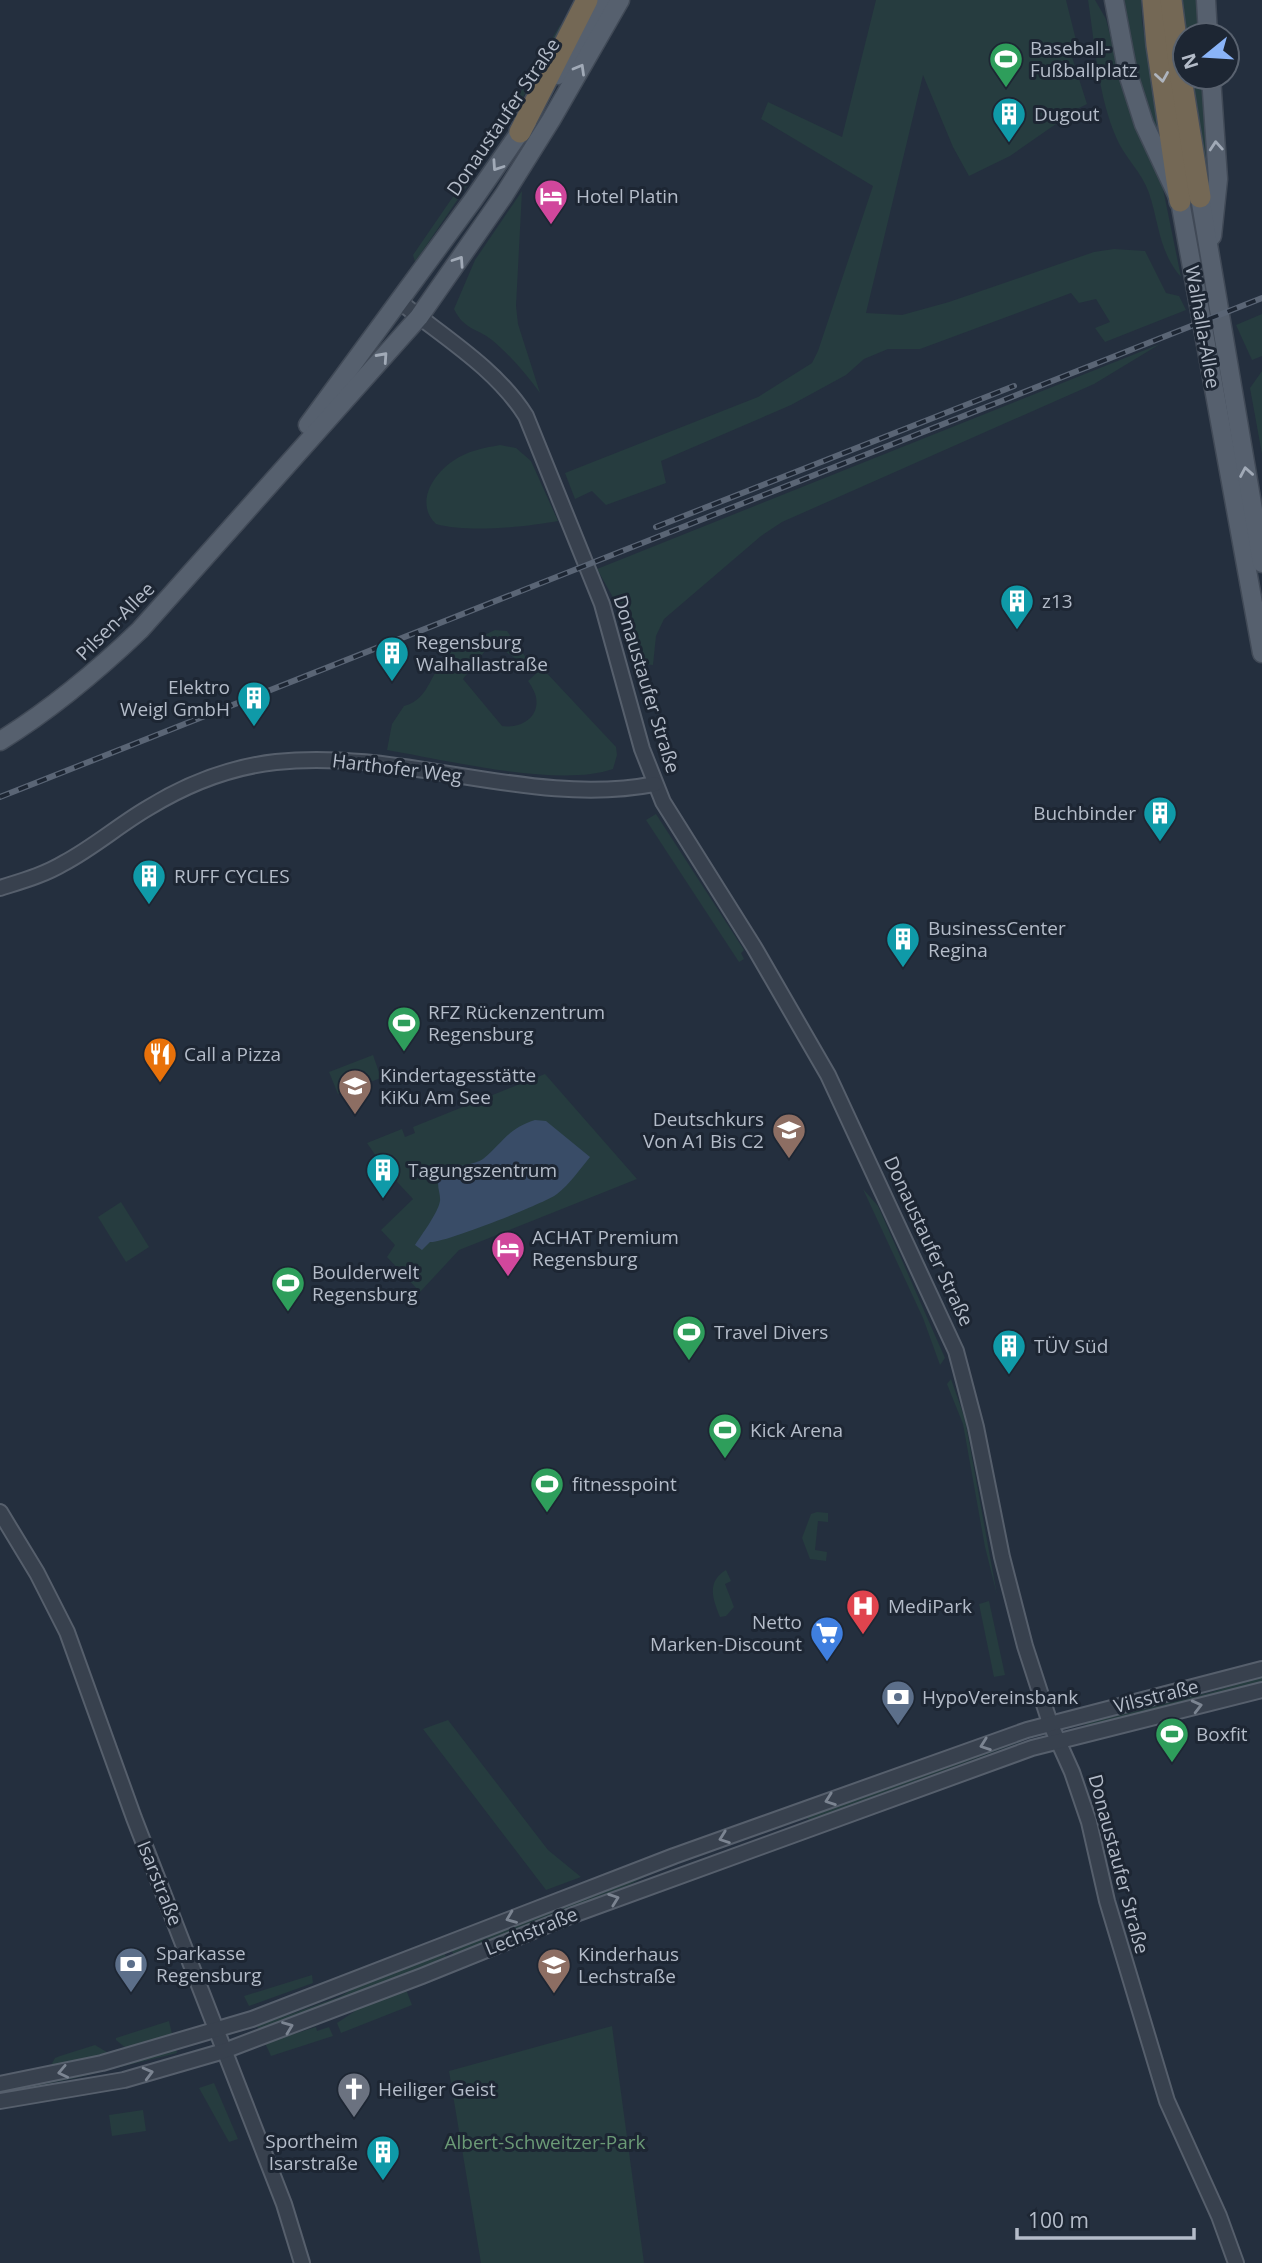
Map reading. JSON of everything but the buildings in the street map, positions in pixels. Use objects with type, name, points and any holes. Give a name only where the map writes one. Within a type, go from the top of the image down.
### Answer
[{"type":"highway","points":[[520,132],[587,0]]},
{"type":"highway","name":"Walhalla-Allee","points":[[1162,5],[1190,199]]},
{"type":"main road","name":"Donaustaufer Straße","points":[[399,301],[539,106],[603,0]]},
{"type":"main road","name":"Donaustaufer Straße","points":[[419,317],[492,212],[551,120],[620,0]]},
{"type":"main road","points":[[1100,0],[1118,30]]},
{"type":"main road","points":[[1114,0],[1128,74],[1144,124],[1190,199]]},
{"type":"main road","points":[[1206,0],[1207,21]]},
{"type":"main road","points":[[1210,261],[1218,179],[1212,91]]},
{"type":"main road","name":"Walhalla-Allee","points":[[1190,199],[1210,261],[1262,563]]},
{"type":"main road","name":"Walhalla-Allee","points":[[1190,199],[1262,653]]},
{"type":"main road","points":[[473,200],[492,212]]},
{"type":"main road","name":"Pilsen-Allee","points":[[243,512],[399,301]]},
{"type":"main road","name":"Pilsen-Allee","points":[[0,741],[47,710],[100,669],[140,630],[419,317]]},
{"type":"street","name":"Donaustaufer Straße","points":[[399,301],[509,392],[526,416],[602,604],[624,691],[655,784],[671,816],[754,947],[828,1075],[956,1351],[977,1431],[995,1525],[1017,1617],[1050,1723],[1070,1767],[1089,1822],[1105,1893],[1167,2101],[1219,2216],[1236,2263]]},
{"type":"street","name":"Harthofer Weg","points":[[0,888],[64,863],[148,808],[186,788],[229,772],[274,762],[325,758],[357,760],[537,785],[582,788],[627,789],[655,784]]},
{"type":"street","name":"Isarstraße","points":[[0,1512],[37,1573],[67,1632],[134,1818],[287,2213],[302,2263]]},
{"type":"street","name":"Vilsstraße","points":[[1050,1723],[1262,1668]]},
{"type":"street","name":"Vilsstraße","points":[[1058,1742],[1262,1690]]},
{"type":"street","name":"Lechstraße","points":[[0,2084],[85,2067],[272,2012],[674,1856],[1050,1723]]},
{"type":"street","name":"Lechstraße","points":[[0,2101],[102,2084],[224,2051],[409,1981],[573,1914],[1032,1748],[1058,1742]]},
{"type":"green space","points":[[876,0],[1066,0],[1079,52],[1072,57],[1087,104],[1010,156],[969,176],[953,147],[923,75],[866,313],[902,315],[949,302],[1094,252],[1114,249],[1145,251],[1166,293],[1179,296],[1186,310],[1105,342],[1095,328],[1110,322],[1096,299],[1079,303],[1071,293],[920,349],[888,349],[864,359],[846,375],[791,405],[661,461],[666,483],[606,505],[592,491],[575,499],[565,473],[758,397],[812,363],[873,186],[761,119],[768,102],[842,137]]},
{"type":"green space","points":[[1088,0],[1095,0],[1106,19],[1127,103],[1140,136],[1160,174],[1181,277],[1168,258],[1146,185],[1119,144],[1110,121],[1098,70]]},
{"type":"green space","points":[[1120,0],[1141,0],[1142,22],[1163,150],[1136,75]]},
{"type":"green space","points":[[1182,0],[1200,0],[1201,21],[1184,21]]},
{"type":"green space","points":[[560,25],[563,27],[501,136],[415,262],[413,255],[496,134]]},
{"type":"green space","points":[[1192,91],[1205,91],[1210,193],[1207,204]]},
{"type":"green space","points":[[522,191],[516,306],[518,324],[540,393],[505,352],[492,340],[466,325],[454,309],[475,260]]},
{"type":"green space","points":[[1262,314],[1262,356],[1252,360],[1236,325]]},
{"type":"green space","points":[[1160,344],[1094,384],[782,522],[761,536],[664,619],[656,636],[653,665],[641,664],[628,624],[597,569]]},
{"type":"green space","points":[[1262,371],[1262,454],[1250,388]]},
{"type":"green space","points":[[500,445],[516,448],[531,461],[558,521],[480,529],[436,524],[427,508],[427,499],[439,474],[464,455]]},
{"type":"green space","points":[[495,630],[507,631],[527,659],[523,664],[492,642],[463,679],[502,726],[522,724],[532,716],[536,697],[528,681],[542,668],[616,747],[613,769],[590,774],[533,774],[387,750],[392,724],[404,706],[425,691],[443,660],[461,646]]},
{"type":"green space","points":[[656,814],[744,950],[741,953],[744,959],[739,962],[646,820]]},
{"type":"green space","points":[[373,1055],[381,1078],[338,1094],[329,1072]]},
{"type":"green space","points":[[545,1074],[637,1179],[459,1250],[420,1292],[387,1257],[395,1245],[381,1230],[413,1199],[385,1169],[367,1143],[402,1129],[405,1137],[415,1133],[413,1127]]},
{"type":"green space","points":[[863,1189],[878,1206],[945,1358],[940,1365],[923,1318]]},
{"type":"green space","points":[[121,1202],[149,1247],[126,1262],[98,1217]]},
{"type":"green space","points":[[951,1379],[965,1419],[997,1595],[985,1547],[963,1424],[947,1384]]},
{"type":"green space","points":[[828,1513],[828,1522],[818,1521],[815,1550],[827,1552],[826,1561],[810,1559],[802,1538],[811,1514]]},
{"type":"green space","points":[[726,1570],[731,1581],[725,1584],[734,1607],[726,1616],[720,1617],[713,1585]]},
{"type":"green space","points":[[989,1601],[1005,1675],[994,1677],[979,1604]]},
{"type":"green space","points":[[1262,1676],[1262,1684],[1086,1726],[1085,1723],[1212,1692]]},
{"type":"green space","points":[[448,1720],[548,1850],[581,1877],[546,1890],[423,1729]]},
{"type":"green space","points":[[1020,1740],[1021,1742],[809,1820],[806,1817]]},
{"type":"green space","points":[[650,1871],[652,1873],[629,1885],[453,1954],[451,1948]]},
{"type":"green space","points":[[444,1951],[446,1957],[260,2031],[257,2026],[339,1997],[360,1985]]},
{"type":"green space","points":[[312,1975],[313,1983],[249,2006],[244,1996]]},
{"type":"green space","points":[[405,1987],[412,2005],[341,2033],[337,2023],[367,2003]]},
{"type":"green space","points":[[169,2021],[172,2034],[167,2037],[127,2049],[116,2040],[116,2038]]},
{"type":"green space","name":"Albert-Schweitzer-Park","points":[[612,2026],[644,2263],[481,2263],[449,2071]]},
{"type":"green space","points":[[316,2027],[317,2031],[329,2027],[333,2036],[271,2056],[265,2043]]},
{"type":"green space","points":[[95,2045],[110,2054],[50,2067],[55,2058]]},
{"type":"green space","points":[[176,2049],[177,2053],[76,2078],[0,2093],[0,2090],[120,2065]]},
{"type":"green space","points":[[214,2083],[238,2139],[229,2142],[199,2088]]},
{"type":"green space","points":[[143,2110],[146,2131],[112,2136],[109,2115]]},
{"type":"water","points":[[535,1120],[546,1121],[590,1157],[566,1186],[549,1199],[494,1222],[430,1242],[422,1250],[415,1245],[439,1206],[438,1181],[442,1175],[451,1169],[483,1159],[512,1132]]},
{"type":"railway","points":[[0,797],[1262,298]]},
{"type":"railway","points":[[656,527],[1014,386]]},
{"type":"place","name":"Baseball- Fußballplatz","points":[[1006,89]]},
{"type":"place","name":"Dugout","points":[[1009,144]]},
{"type":"place","name":"Hotel Platin","points":[[551,226]]},
{"type":"place","name":"z13","points":[[1017,631]]},
{"type":"place","name":"Regensburg Walhallastraße","points":[[392,683]]},
{"type":"place","name":"Elektro Weigl GmbH","points":[[254,728]]},
{"type":"place","name":"Buchbinder","points":[[1160,843]]},
{"type":"place","name":"RUFF CYCLES","points":[[149,906]]},
{"type":"place","name":"BusinessCenter Regina","points":[[903,969]]},
{"type":"place","name":"RFZ Rückenzentrum Regensburg","points":[[404,1053]]},
{"type":"place","name":"Call a Pizza","points":[[160,1084]]},
{"type":"place","name":"Kindertagesstätte KiKu Am See","points":[[355,1116]]},
{"type":"place","name":"Deutschkurs Von A1 Bis C2","points":[[789,1160]]},
{"type":"place","name":"Tagungszentrum","points":[[383,1200]]},
{"type":"place","name":"ACHAT Premium Regensburg","points":[[508,1278]]},
{"type":"place","name":"Boulderwelt Regensburg","points":[[288,1313]]},
{"type":"place","name":"Travel Divers","points":[[689,1362]]},
{"type":"place","name":"TÜV Süd","points":[[1009,1376]]},
{"type":"place","name":"Kick Arena","points":[[725,1460]]},
{"type":"place","name":"fitnesspoint","points":[[547,1514]]},
{"type":"place","name":"MediPark","points":[[863,1636]]},
{"type":"place","name":"Netto Marken-Discount","points":[[827,1663]]},
{"type":"place","name":"HypoVereinsbank","points":[[898,1727]]},
{"type":"place","name":"Boxfit","points":[[1172,1764]]},
{"type":"place","name":"Sparkasse Regensburg","points":[[131,1994]]},
{"type":"place","name":"Kinderhaus Lechstraße","points":[[554,1995]]},
{"type":"place","name":"Heiliger Geist","points":[[354,2119]]},
{"type":"place","name":"Sportheim Isarstraße","points":[[383,2182]]}]
